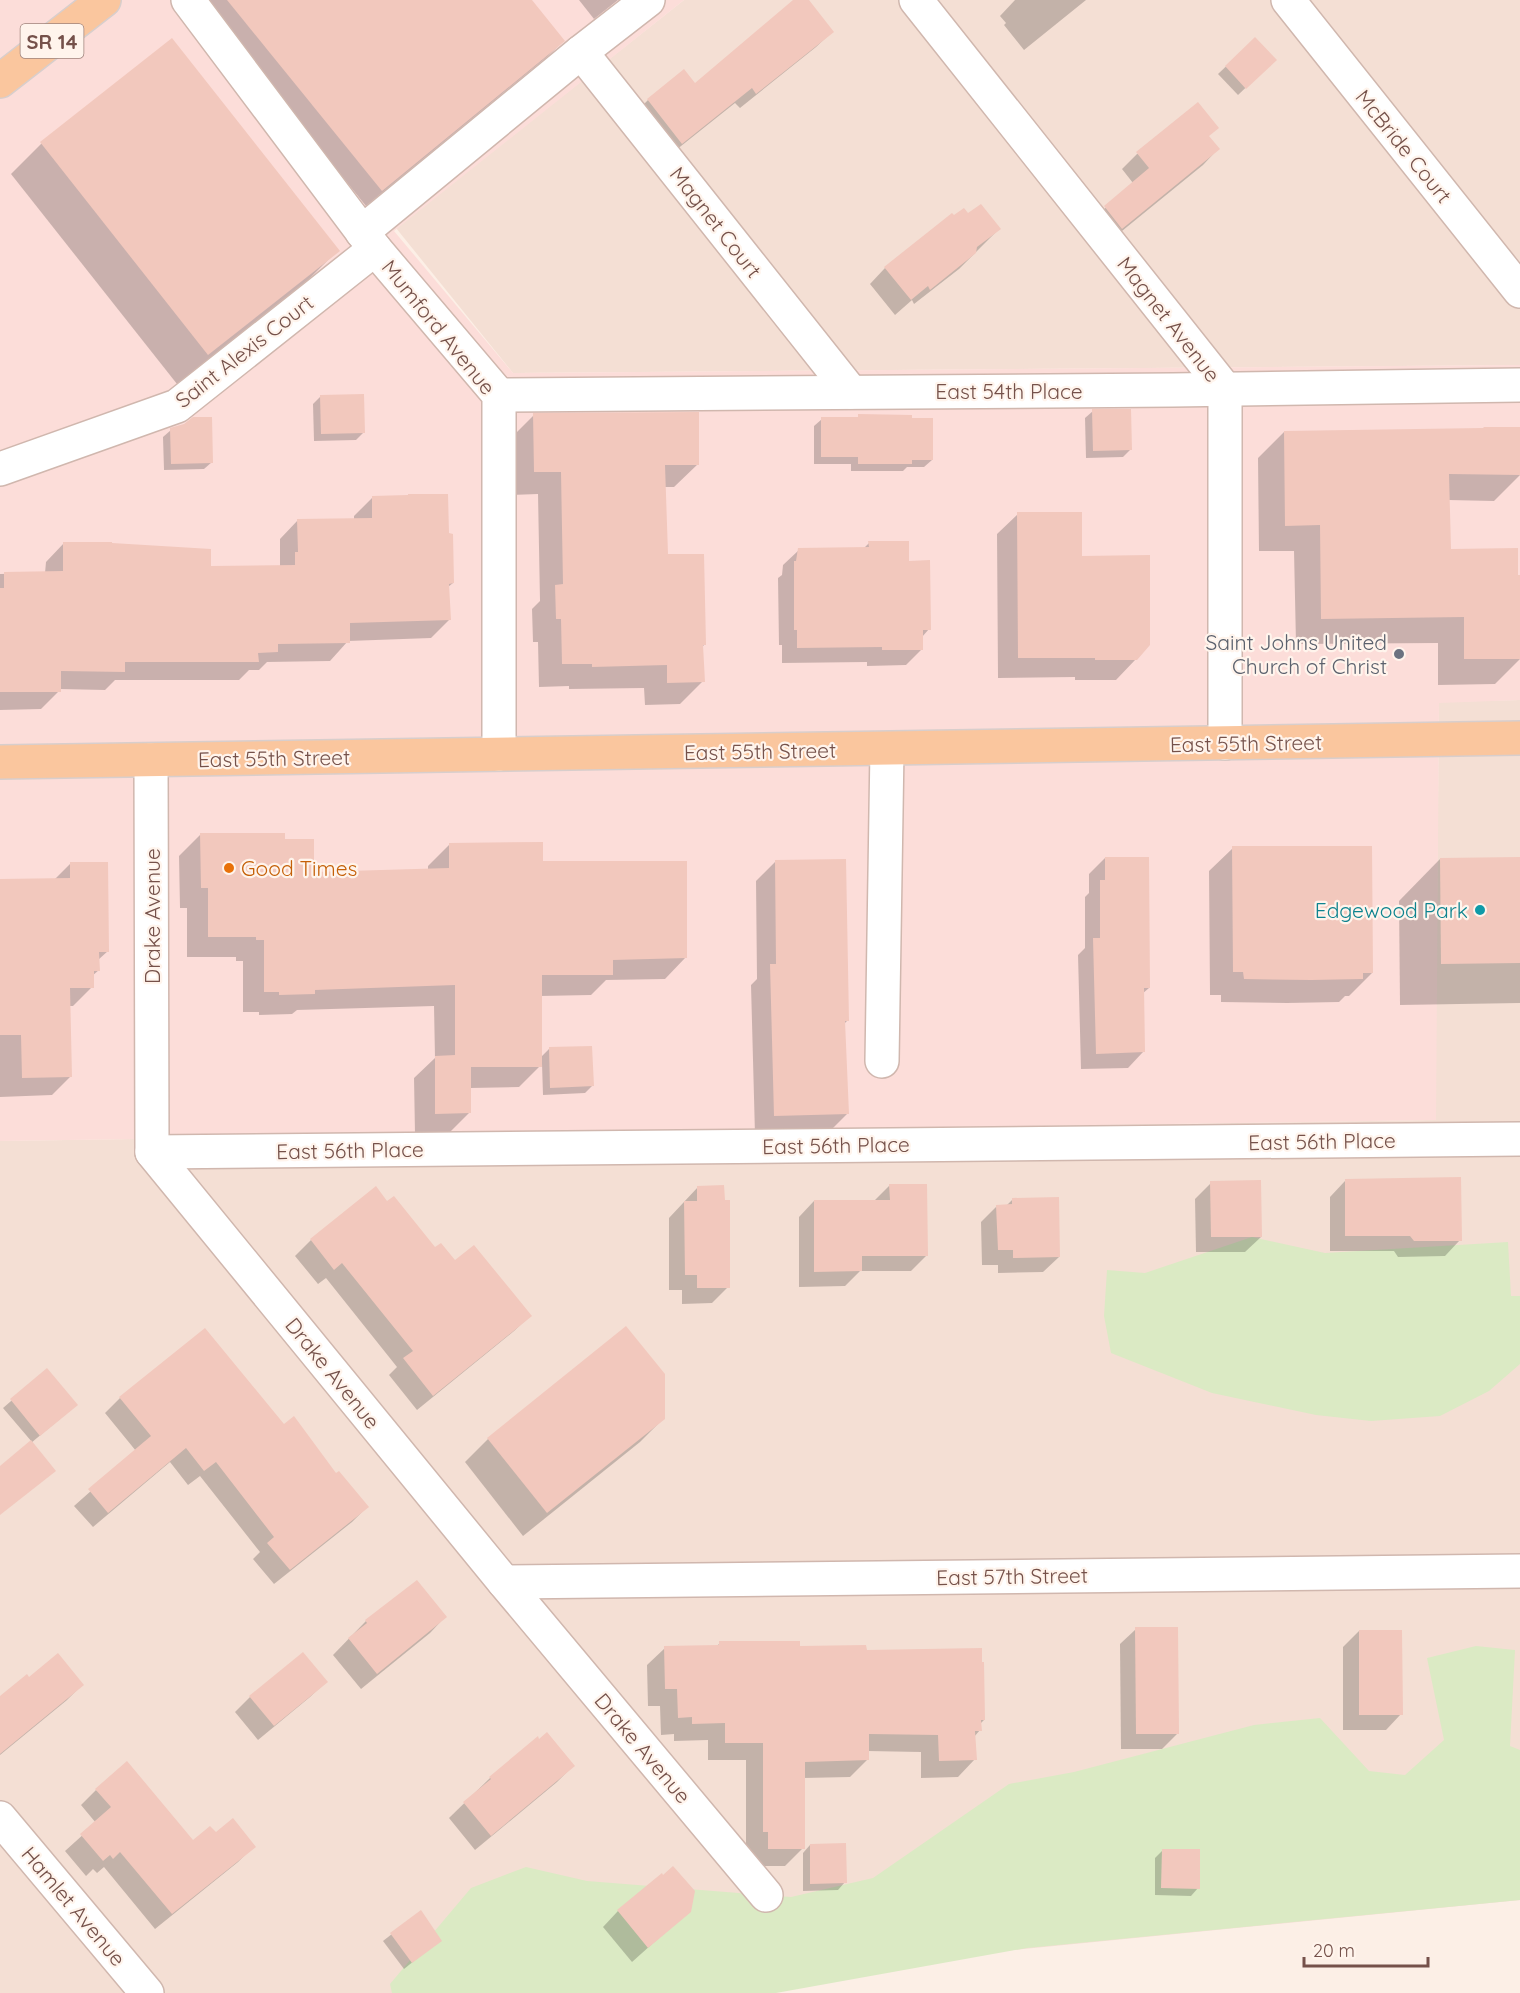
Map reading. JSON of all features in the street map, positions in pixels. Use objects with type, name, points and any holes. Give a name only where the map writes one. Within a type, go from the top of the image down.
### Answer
[{"type":"main road","name":"SR 14","points":[[0,81],[104,0]]},
{"type":"main road","name":"East 55th Street","points":[[0,762],[1520,738]]},
{"type":"street","name":"Mumford Avenue","points":[[188,0],[369,241],[499,395],[499,754]]},
{"type":"street","name":"Saint Alexis Court","points":[[0,469],[177,406],[369,241],[581,52],[648,0]]},
{"type":"street","name":"Magnet Avenue","points":[[916,0],[1225,389],[1225,743]]},
{"type":"street","name":"McBride Court","points":[[1288,0],[1520,291]]},
{"type":"street","name":"Magnet Court","points":[[581,52],[851,392]]},
{"type":"street","name":"East 54th Place","points":[[499,395],[1520,385]]},
{"type":"street","points":[[882,1061],[886,749]]},
{"type":"street","name":"Drake Avenue","points":[[152,760],[152,1152],[504,1582],[766,1895]]},
{"type":"street","name":"East 56th Place","points":[[152,1152],[1518,1139]]},
{"type":"street","name":"East 57th Street","points":[[504,1582],[1520,1571]]},
{"type":"street","name":"Hamlet Avenue","points":[[0,1818],[147,1993]]},
{"type":"shaded area","points":[[0,0],[684,0],[394,231],[513,373],[1520,365],[1520,700],[1439,703],[1436,1120],[0,1141]]},
{"type":"shaded area","points":[[684,0],[1520,0],[1520,365],[513,373],[396,228]]},
{"type":"shaded area","points":[[1520,700],[1520,1900],[578,1993],[0,1993],[0,1141],[1435,1120],[1439,702]]},
{"type":"green space","points":[[1252,1237],[1325,1253],[1508,1242],[1511,1296],[1520,1296],[1520,1364],[1489,1391],[1440,1416],[1371,1421],[1316,1415],[1212,1393],[1111,1353],[1104,1316],[1107,1270],[1145,1273]]},
{"type":"green space","points":[[1476,1646],[1515,1650],[1510,1746],[1520,1750],[1520,1900],[1027,1948],[776,1993],[392,1993],[390,1984],[471,1888],[526,1867],[587,1881],[791,1897],[873,1878],[1009,1784],[1074,1772],[1254,1725],[1320,1718],[1369,1771],[1405,1775],[1444,1740],[1427,1658]]},
{"type":"building","points":[[227,0],[532,0],[565,41],[382,191]]},
{"type":"building","points":[[793,0],[809,0],[834,32],[756,94],[752,88],[682,144],[647,99],[684,69],[695,83]]},
{"type":"building","points":[[1255,37],[1277,60],[1246,89],[1225,66]]},
{"type":"building","points":[[172,38],[340,251],[208,355],[40,142]]},
{"type":"building","points":[[1198,102],[1219,128],[1209,136],[1220,149],[1122,229],[1104,206],[1149,168],[1136,152]]},
{"type":"building","points":[[981,204],[1001,229],[977,247],[976,253],[930,290],[928,286],[911,300],[884,267],[952,213],[954,215],[964,208],[968,213]]},
{"type":"building","points":[[364,394],[365,433],[321,434],[320,395]]},
{"type":"building","points":[[1092,409],[1131,409],[1132,450],[1093,451]]},
{"type":"building","points":[[699,412],[699,465],[665,465],[668,554],[704,554],[705,682],[667,683],[667,665],[592,667],[592,664],[562,664],[561,619],[556,619],[555,585],[563,584],[561,472],[534,472],[533,413]]},
{"type":"building","points":[[858,414],[912,415],[912,418],[933,418],[933,460],[912,460],[912,464],[858,464],[858,457],[821,457],[821,417],[858,417]]},
{"type":"building","points":[[193,417],[212,417],[213,463],[171,464],[170,428],[184,424]]},
{"type":"building","points":[[1520,427],[1520,475],[1449,474],[1451,549],[1518,548],[1520,659],[1464,659],[1464,617],[1321,619],[1320,525],[1285,526],[1284,431]]},
{"type":"building","points":[[448,494],[449,533],[453,534],[454,583],[449,584],[451,620],[350,623],[350,643],[278,644],[278,652],[258,653],[259,662],[125,662],[125,672],[61,671],[61,692],[0,692],[0,588],[4,588],[4,572],[63,571],[63,542],[112,542],[211,549],[211,566],[295,565],[295,552],[298,552],[297,519],[372,518],[372,496]]},
{"type":"building","points":[[1017,512],[1082,512],[1082,556],[1150,555],[1150,645],[1137,660],[1018,658]]},
{"type":"building","points":[[868,541],[909,541],[909,561],[930,560],[931,630],[923,630],[923,650],[882,650],[882,647],[797,648],[797,630],[794,630],[794,561],[796,561],[798,548],[869,547]]},
{"type":"building","points":[[200,833],[285,833],[285,839],[314,839],[314,872],[449,868],[449,843],[543,842],[543,861],[687,861],[687,958],[613,960],[613,975],[542,975],[542,1067],[471,1067],[471,1113],[435,1114],[435,1056],[455,1055],[455,985],[315,990],[315,994],[279,995],[279,992],[264,992],[264,940],[256,940],[256,937],[208,937],[208,888],[201,888]]},
{"type":"building","points":[[1232,846],[1372,846],[1373,973],[1363,973],[1363,979],[1311,980],[1244,979],[1243,972],[1233,972]]},
{"type":"building","points":[[1105,857],[1149,857],[1150,988],[1144,988],[1145,1052],[1096,1054],[1093,938],[1100,938],[1100,880],[1105,880]]},
{"type":"building","name":"Edgewood Park","points":[[1520,857],[1520,963],[1441,964],[1440,858]]},
{"type":"building","points":[[846,859],[849,1021],[845,1021],[849,1114],[774,1116],[770,964],[776,964],[775,860]]},
{"type":"building","points":[[70,862],[108,862],[109,952],[99,952],[100,971],[94,971],[94,988],[70,988],[72,1077],[22,1078],[21,1035],[0,1035],[0,879],[70,878]]},
{"type":"building","points":[[592,1046],[594,1086],[550,1088],[549,1047]]},
{"type":"building","points":[[1461,1177],[1462,1241],[1414,1241],[1410,1236],[1345,1236],[1345,1179]]},
{"type":"building","points":[[1261,1180],[1262,1237],[1211,1237],[1210,1181]]},
{"type":"building","points":[[889,1184],[927,1184],[928,1256],[862,1256],[862,1271],[814,1272],[814,1200],[890,1200]]},
{"type":"building","points":[[724,1185],[725,1200],[730,1200],[730,1288],[697,1288],[697,1275],[685,1275],[684,1201],[697,1201],[697,1186]]},
{"type":"building","points":[[376,1186],[387,1201],[394,1196],[435,1247],[441,1243],[455,1260],[474,1245],[532,1316],[433,1396],[403,1358],[413,1351],[342,1263],[334,1270],[310,1239]]},
{"type":"building","points":[[1059,1197],[1060,1257],[1013,1258],[1013,1250],[998,1250],[996,1205],[1012,1204],[1012,1198]]},
{"type":"building","points":[[626,1326],[665,1374],[665,1419],[547,1513],[487,1438]]},
{"type":"building","points":[[205,1328],[284,1424],[294,1416],[336,1473],[339,1471],[369,1507],[290,1570],[267,1543],[274,1537],[216,1462],[204,1471],[186,1448],[108,1513],[88,1489],[151,1436],[119,1397]]},
{"type":"building","points":[[47,1368],[78,1405],[40,1436],[10,1399]]},
{"type":"building","points":[[31,1440],[56,1471],[0,1515],[0,1466]]},
{"type":"building","points":[[417,1580],[447,1617],[377,1674],[348,1638],[367,1623],[365,1620]]},
{"type":"building","points":[[1135,1627],[1178,1627],[1179,1734],[1136,1734]]},
{"type":"building","points":[[1359,1630],[1402,1630],[1403,1715],[1359,1715]]},
{"type":"building","points":[[719,1641],[800,1641],[800,1646],[866,1645],[867,1650],[982,1648],[985,1720],[981,1720],[982,1731],[975,1731],[977,1760],[939,1761],[938,1735],[869,1734],[869,1760],[805,1762],[805,1849],[768,1849],[768,1832],[763,1832],[763,1743],[725,1743],[725,1723],[692,1724],[692,1717],[678,1718],[677,1689],[665,1689],[664,1646],[719,1645]]},
{"type":"building","points":[[303,1652],[328,1682],[274,1726],[249,1696]]},
{"type":"building","points":[[58,1653],[84,1685],[0,1754],[0,1696],[27,1674],[29,1677]]},
{"type":"building","points":[[547,1732],[575,1766],[491,1836],[463,1802],[538,1736],[539,1739]]},
{"type":"building","points":[[127,1761],[193,1840],[210,1826],[216,1832],[233,1818],[256,1847],[172,1914],[120,1852],[113,1859],[110,1855],[103,1861],[80,1834],[111,1807],[95,1789]]},
{"type":"building","points":[[846,1843],[847,1883],[810,1884],[810,1844]]},
{"type":"building","points":[[1162,1849],[1200,1849],[1200,1889],[1161,1888]]},
{"type":"building","points":[[673,1866],[695,1891],[691,1912],[648,1948],[617,1910]]},
{"type":"building","points":[[421,1910],[442,1941],[412,1963],[390,1933]]},
{"type":"place","name":"Saint Johns United Church of Christ","points":[[1399,654]]},
{"type":"place","name":"Good Times","points":[[229,868]]},
{"type":"place","name":"Edgewood Park","points":[[1480,910]]}]
